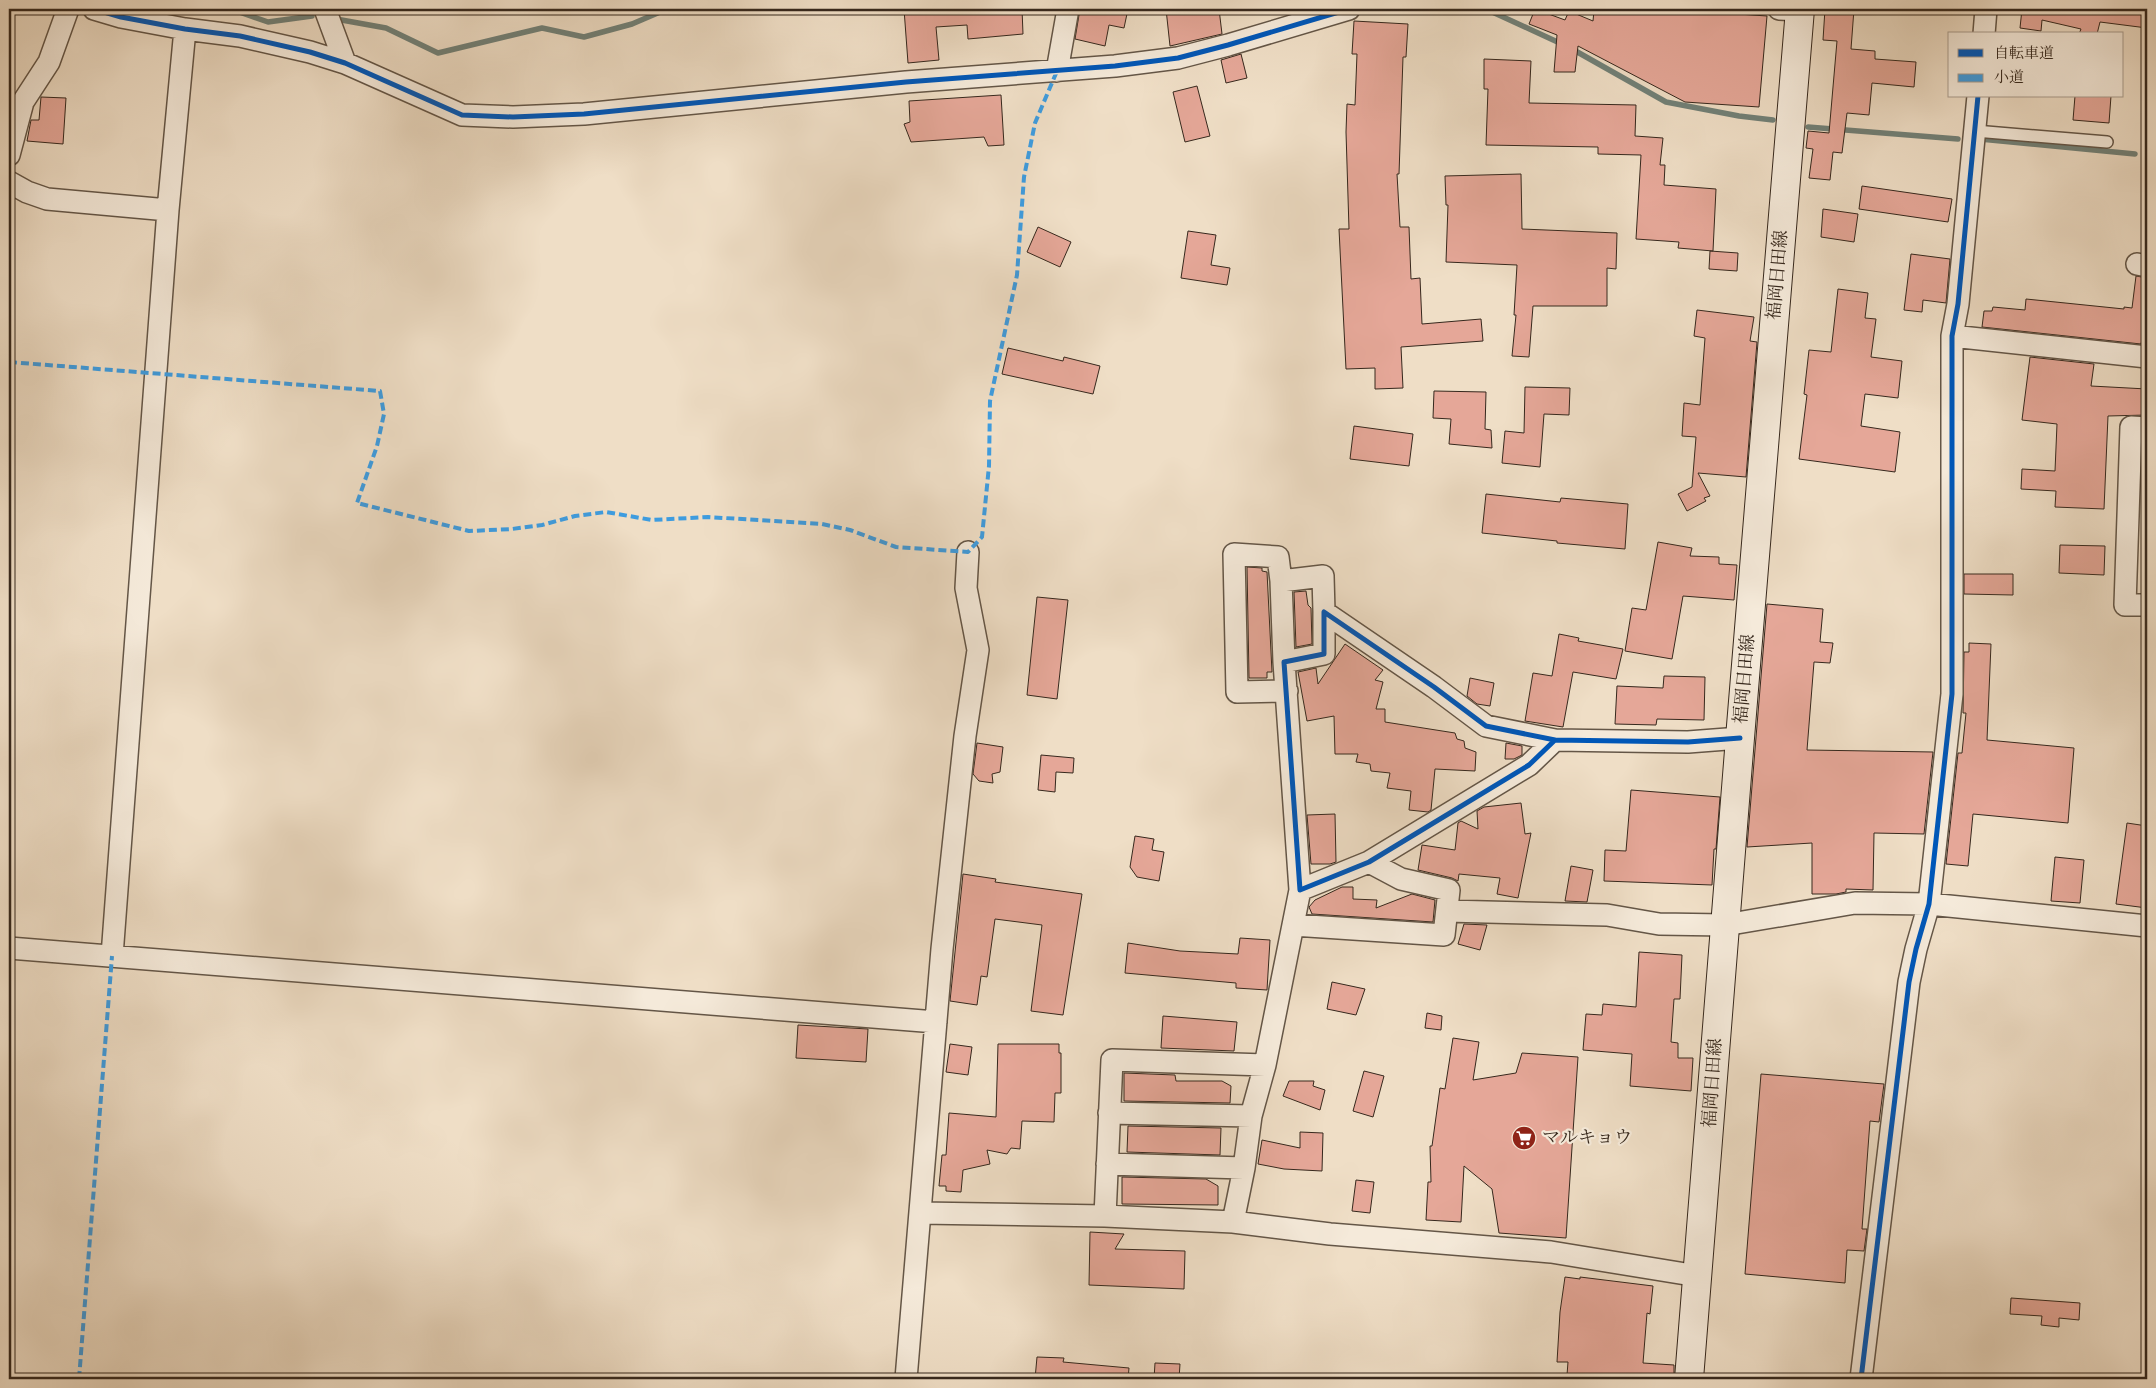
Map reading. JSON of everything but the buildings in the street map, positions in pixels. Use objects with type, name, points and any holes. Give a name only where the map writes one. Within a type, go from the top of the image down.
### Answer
[{"type":"main road","name":"福岡日田線","points":[[1690,1379],[1740,738],[1793,9]]},
{"type":"street","points":[[9,155],[23,102],[50,62],[68,9]]},
{"type":"street","points":[[94,9],[122,17],[278,44],[346,63],[462,114],[513,117],[584,114],[906,82],[1057,71],[1178,58],[1348,9]]},
{"type":"street","points":[[325,9],[346,63]]},
{"type":"street","points":[[1057,71],[1068,9]]},
{"type":"street","points":[[1984,32],[1986,9]]},
{"type":"street","points":[[112,956],[168,210],[186,29]]},
{"type":"street","points":[[1861,1379],[1910,982],[1916,949],[1929,904],[1952,694],[1952,336],[1958,304],[1978,98]]},
{"type":"street","points":[[9,182],[27,192],[47,199],[168,210]]},
{"type":"street","points":[[1952,336],[2147,357]]},
{"type":"street","points":[[2147,428],[2132,427],[2125,605],[2147,605]]},
{"type":"street","points":[[906,1379],[951,860],[965,736],[978,650],[966,588],[968,552]]},
{"type":"street","points":[[1233,1222],[1244,1168],[1250,1116],[1265,1065],[1300,890],[1287,691],[1284,662],[1281,581],[1278,557],[1234,554],[1237,692],[1287,691]]},
{"type":"street","points":[[1281,581],[1323,576],[1324,654],[1284,662]]},
{"type":"street","points":[[1324,612],[1434,687],[1486,726],[1555,740],[1688,742],[1740,738]]},
{"type":"street","points":[[1300,890],[1369,862],[1529,765],[1555,740]]},
{"type":"street","points":[[1293,925],[1444,935],[1449,890],[1401,879],[1369,862]]},
{"type":"street","points":[[1447,911],[1607,915],[1659,924],[1725,925],[1856,903],[1929,904],[2147,926]]},
{"type":"street","points":[[9,948],[936,1022]]},
{"type":"street","points":[[1105,1216],[1112,1060],[1265,1065]]},
{"type":"street","points":[[1109,1113],[1250,1116]]},
{"type":"street","points":[[1107,1164],[1244,1168]]},
{"type":"street","points":[[920,1213],[1105,1216],[1233,1222],[1330,1234],[1551,1252],[1698,1276]]},
{"type":"lane","points":[[1975,131],[2107,142]]},
{"type":"waterway","points":[[231,9],[268,22],[312,16]]},
{"type":"waterway","points":[[336,19],[386,28],[438,53],[542,28],[584,37],[632,24],[667,9]]},
{"type":"waterway","points":[[1488,10],[1564,45]]},
{"type":"waterway","points":[[1572,49],[1666,102],[1739,116],[1773,120]]},
{"type":"waterway","points":[[1808,127],[1958,139]]},
{"type":"waterway","points":[[1980,139],[2135,154]]},
{"type":"marked path","points":[[9,362],[380,391],[384,414],[377,446],[357,503],[469,531],[512,529],[542,525],[575,516],[606,512],[652,520],[708,517],[822,524],[850,530],[896,547],[968,552],[982,537],[989,466],[990,401],[1017,275],[1024,177],[1035,123],[1057,71]]},
{"type":"marked path","points":[[79,1379],[112,956]]},
{"type":"cycle path","points":[[94,9],[121,17],[185,29],[240,36],[310,52],[345,63],[462,115],[513,117],[584,114],[906,82],[1115,66],[1178,58],[1349,9]]},
{"type":"cycle path","points":[[1861,1379],[1909,982],[1929,904],[1952,694],[1952,336],[1958,304],[1978,98]]},
{"type":"cycle path","points":[[1555,740],[1486,726],[1434,687],[1324,612],[1324,654],[1284,662],[1300,890],[1369,862],[1529,765],[1555,740],[1688,742],[1740,738]]},
{"type":"place","name":"マルキョウ","points":[[1524,1138]]}]
